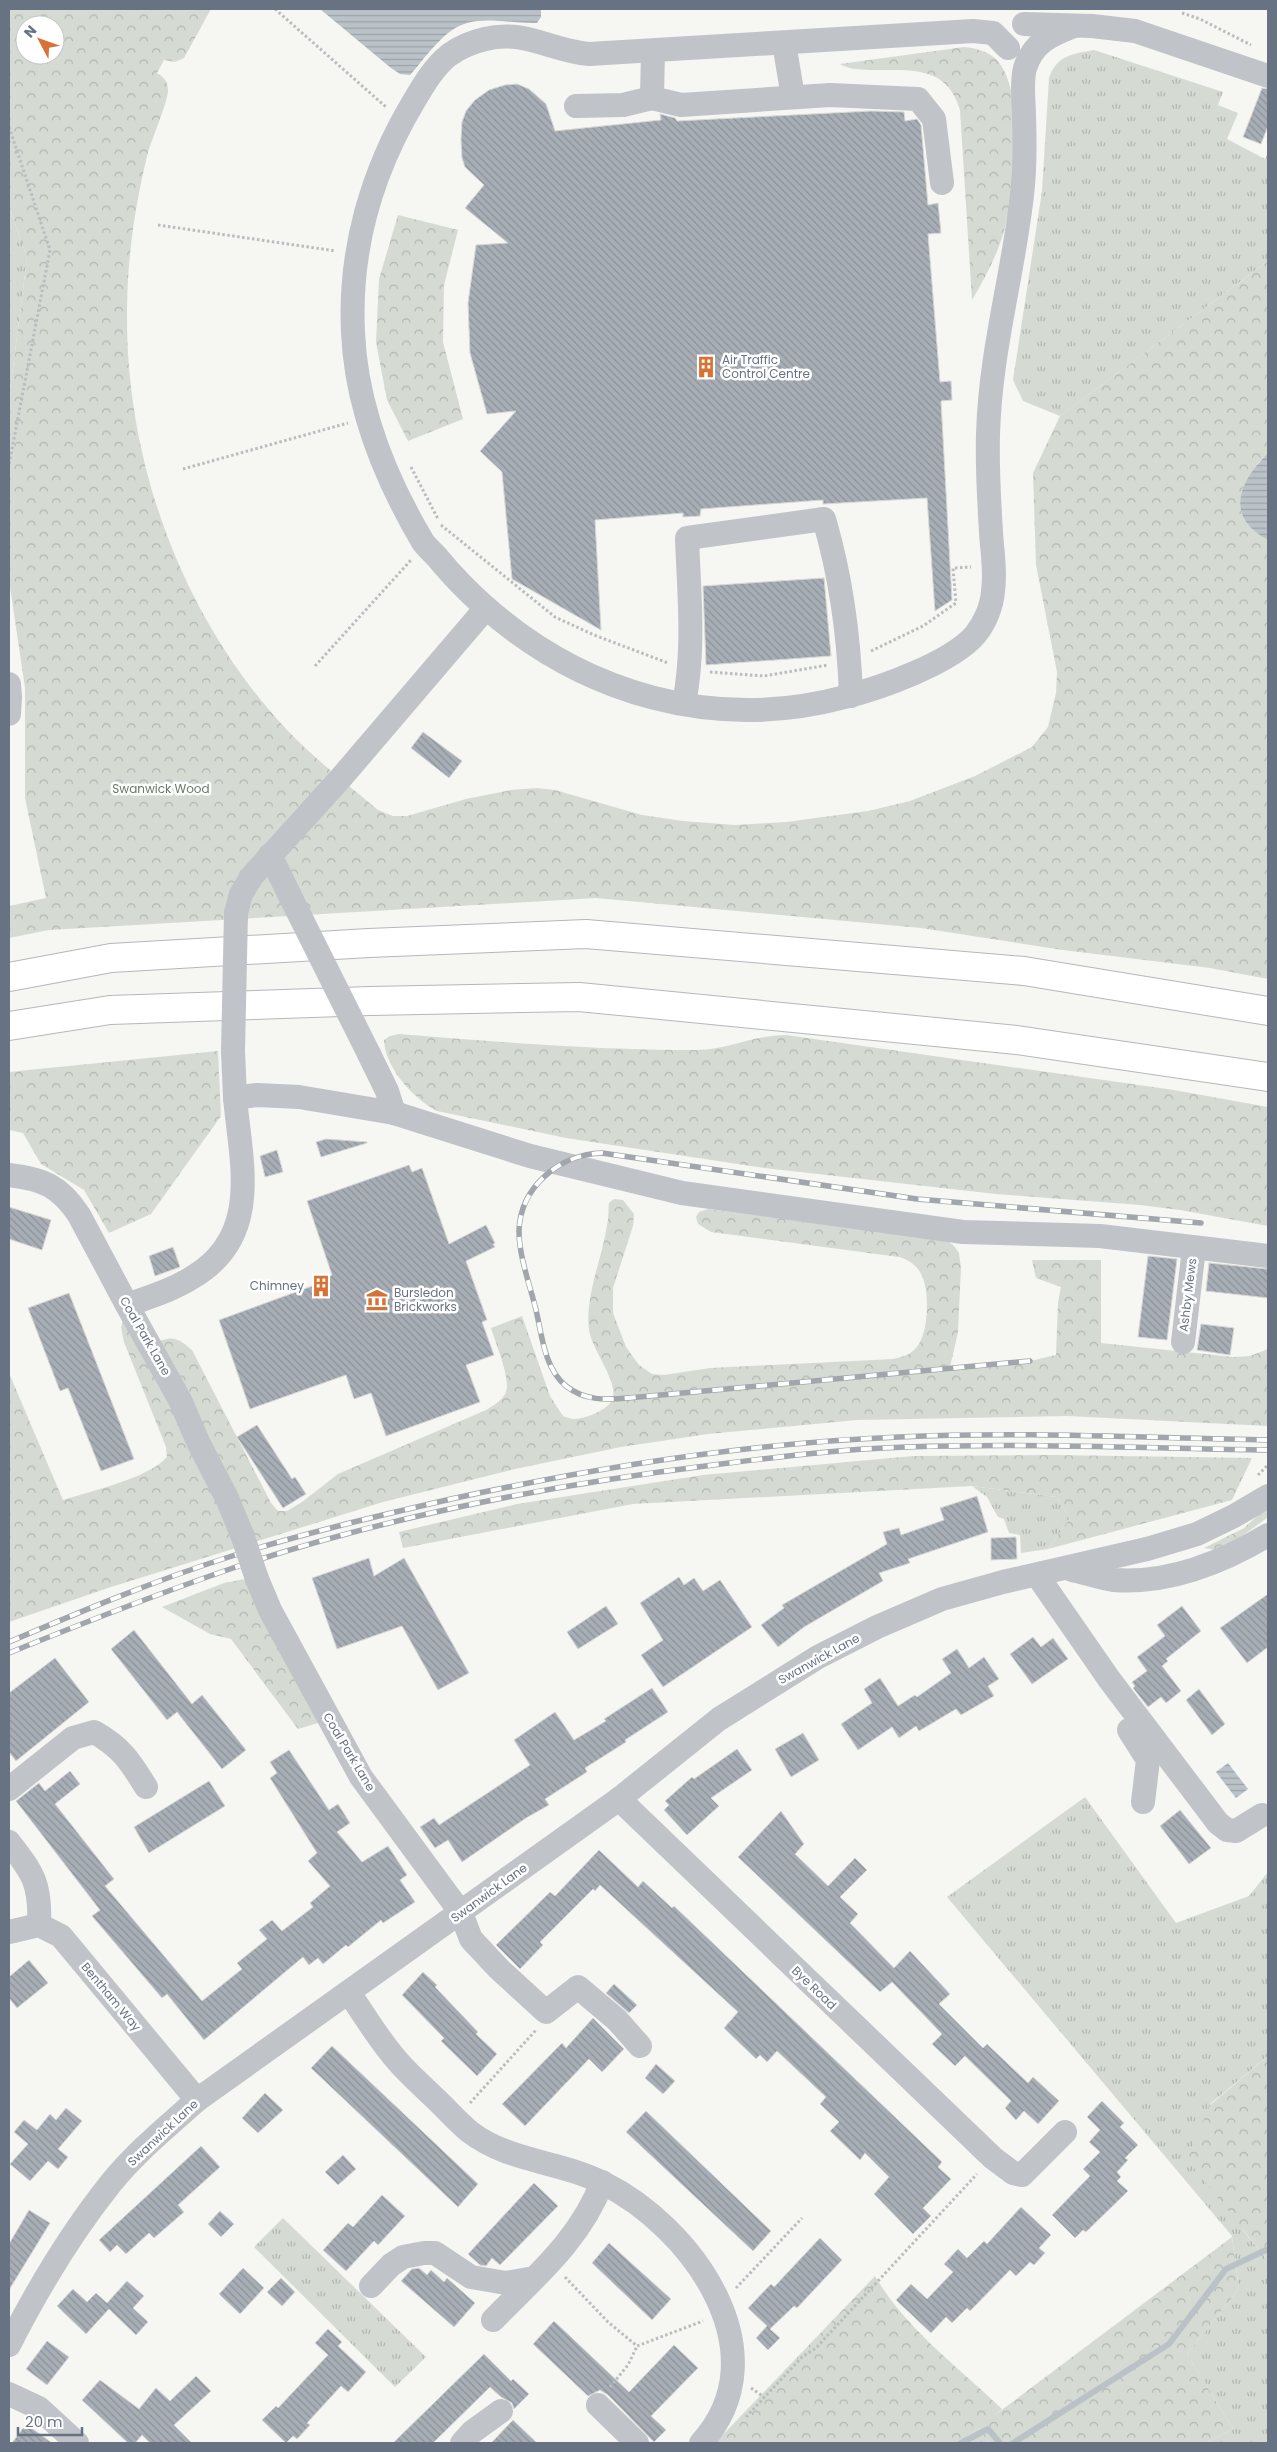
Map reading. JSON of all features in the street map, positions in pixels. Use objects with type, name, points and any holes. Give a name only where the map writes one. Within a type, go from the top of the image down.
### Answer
[{"type":"highway","points":[[9,977],[111,958],[369,943],[586,934],[1024,971],[1268,1011]]},
{"type":"highway","points":[[9,1026],[110,1010],[579,996],[1017,1040],[1268,1077]]},
{"type":"street","points":[[1018,49],[1037,38],[1036,33],[1029,26],[1021,24]]},
{"type":"street","points":[[973,31],[997,35],[1018,49],[1023,78],[1025,140],[1022,193],[998,330],[989,395],[988,477],[993,566],[992,599],[986,616],[973,637],[956,650],[922,669],[851,696],[804,707],[766,711],[684,703],[640,694],[583,673],[527,641],[486,608],[424,545],[385,468],[367,418],[359,384],[354,346],[353,303],[357,254],[367,207],[382,162],[406,114],[429,76],[444,59],[456,50],[487,39],[505,36],[529,38],[578,53],[653,51],[973,31],[1021,24],[1114,28],[1144,33],[1268,76]]},
{"type":"street","points":[[1018,49],[1074,26]]},
{"type":"street","points":[[784,43],[792,98]]},
{"type":"street","points":[[652,98],[653,51]]},
{"type":"street","points":[[576,106],[622,105],[652,98],[680,105],[830,95],[918,99],[934,119],[942,183]]},
{"type":"street","points":[[684,703],[690,671],[687,538],[824,519],[837,564],[850,662],[851,696]]},
{"type":"street","points":[[127,1305],[196,1276],[219,1254],[236,1229],[241,1217],[244,1188],[235,1098],[234,1051],[236,913],[244,886],[340,779],[486,608]]},
{"type":"street","points":[[270,855],[387,1091],[394,1113]]},
{"type":"street","name":"Ashby Mews","points":[[235,1098],[257,1095],[299,1096],[394,1113],[530,1156],[682,1193],[963,1232],[1100,1236],[1268,1256]]},
{"type":"street","name":"Coal Park Lane","points":[[9,1175],[43,1182],[62,1192],[70,1201],[180,1400],[199,1444],[227,1498],[270,1610],[361,1777],[462,1913],[471,1939],[499,1969],[546,2012],[578,1987],[618,2020],[640,2046]]},
{"type":"street","name":"Ashby Mews","points":[[1183,1342],[1194,1248]]},
{"type":"street","name":"Swanwick Lane","points":[[9,2345],[28,2307],[69,2240],[112,2182],[158,2134],[197,2100],[462,1913],[619,1799],[719,1719],[818,1657],[878,1627],[942,1599],[1147,1549],[1197,1534],[1234,1516],[1268,1496]]},
{"type":"street","name":"Swanwick Lane","points":[[1066,1569],[1114,1580],[1155,1577],[1198,1569],[1245,1549],[1268,1535]]},
{"type":"street","points":[[1029,1577],[1145,1753],[1148,1760],[1143,1802]]},
{"type":"street","points":[[1029,1577],[1218,1823],[1227,1830],[1236,1831],[1262,1814]]},
{"type":"street","points":[[9,1789],[73,1738],[94,1732],[114,1743],[130,1762],[146,1787]]},
{"type":"street","name":"Bye Road","points":[[619,1799],[993,2158],[1013,2173],[1022,2174],[1065,2132]]},
{"type":"street","points":[[9,1842],[31,1870],[40,1899],[39,1925],[9,1932]]},
{"type":"street","name":"Bentham Way","points":[[39,1925],[61,1936],[197,2100]]},
{"type":"street","points":[[349,1993],[401,2065],[469,2131],[493,2147],[602,2182],[633,2200],[660,2220],[676,2237],[701,2270],[722,2309],[729,2329],[733,2352],[733,2375],[724,2407],[709,2434],[701,2443]]},
{"type":"street","points":[[493,2320],[551,2262],[577,2231],[594,2204],[602,2182]]},
{"type":"street","points":[[372,2286],[402,2256],[424,2253],[435,2253],[471,2277],[506,2282],[534,2278]]},
{"type":"street","points":[[9,2394],[39,2408],[77,2443]]},
{"type":"street","points":[[598,2405],[638,2443]]},
{"type":"street","points":[[462,2443],[472,2432],[501,2412]]},
{"type":"path","points":[[275,9],[389,111]]},
{"type":"path","points":[[1182,13],[1234,34],[1258,50]]},
{"type":"path","points":[[9,127],[50,250],[9,465]]},
{"type":"path","points":[[158,225],[344,252]]},
{"type":"path","points":[[183,469],[367,418]]},
{"type":"path","points":[[408,461],[442,526],[555,617],[594,635],[690,671],[764,676],[850,662],[923,626],[956,603],[953,568],[993,566]]},
{"type":"path","points":[[315,666],[442,526]]},
{"type":"path","points":[[456,2119],[540,2025]]},
{"type":"path","points":[[740,2424],[802,2357],[816,2348],[993,2158]]},
{"type":"path","points":[[598,2405],[614,2380],[628,2365],[637,2346],[722,2309],[802,2218]]},
{"type":"path","points":[[551,2262],[608,2322],[637,2346]]},
{"type":"green space","name":"Swanwick Wood","points":[[9,9],[211,9],[184,58],[175,62],[164,60],[157,73],[166,81],[168,94],[143,172],[128,273],[127,313],[129,370],[137,427],[150,482],[168,537],[190,589],[218,639],[250,686],[287,730],[378,810],[393,816],[407,816],[466,799],[511,790],[536,788],[555,790],[642,815],[683,821],[735,825],[786,822],[868,811],[910,801],[975,776],[1032,747],[1048,727],[1056,693],[1057,672],[1036,565],[1033,473],[1060,416],[1268,261],[1268,453],[1257,464],[1252,529],[1268,540],[1268,979],[1210,968],[1063,950],[921,928],[596,898],[49,930],[9,938],[9,906],[46,898],[25,798],[25,688],[9,580],[9,399],[27,258],[9,206]]},
{"type":"green space","points":[[964,47],[981,50],[989,54],[996,59],[1006,74],[1012,94],[1016,142],[1012,191],[1004,231],[990,267],[972,300],[960,110],[954,95],[946,84],[936,77],[925,73],[899,70],[855,69],[840,64]]},
{"type":"green space","points":[[1094,50],[1223,92],[1218,105],[1238,113],[1227,139],[1265,159],[1268,153],[1268,261],[1060,416],[1023,401],[1013,380],[1042,191],[1049,78],[1056,64],[1061,60]]},
{"type":"green space","points":[[9,206],[27,258],[9,399]]},
{"type":"green space","points":[[398,215],[458,230],[444,285],[443,342],[463,419],[408,441],[387,400],[376,342],[379,279]]},
{"type":"green space","points":[[399,1034],[510,1043],[659,1050],[719,1048],[763,1037],[786,1035],[1174,1090],[1268,1107],[1268,1226],[1180,1210],[1140,1205],[996,1194],[764,1168],[566,1138],[437,1111],[410,1091],[389,1061],[384,1040]]},
{"type":"green space","points":[[218,1051],[221,1116],[151,1214],[109,1233],[84,1190],[41,1164],[23,1133],[9,1130],[9,1072]]},
{"type":"green space","points":[[614,1199],[623,1200],[634,1214],[633,1226],[613,1288],[613,1313],[626,1347],[639,1365],[652,1374],[664,1375],[710,1368],[893,1359],[912,1352],[923,1336],[927,1314],[925,1283],[916,1266],[910,1262],[899,1257],[711,1232],[698,1224],[696,1217],[699,1212],[708,1209],[946,1240],[959,1253],[961,1268],[958,1332],[950,1367],[1030,1361],[1056,1355],[1058,1302],[1061,1287],[1036,1278],[1032,1260],[1101,1260],[1101,1343],[1233,1357],[1250,1356],[1268,1349],[1268,1426],[1067,1416],[857,1420],[708,1434],[621,1447],[515,1469],[383,1502],[108,1588],[9,1622],[9,1373],[63,1500],[134,1477],[159,1465],[167,1457],[166,1447],[124,1342],[121,1327],[124,1319],[149,1345],[172,1338],[181,1341],[192,1350],[271,1503],[278,1511],[287,1511],[302,1502],[338,1474],[486,1410],[498,1402],[506,1392],[507,1386],[502,1360],[491,1328],[522,1316],[550,1396],[563,1416],[574,1419],[585,1417],[597,1413],[607,1406],[613,1398],[613,1390],[608,1373],[591,1338],[588,1317],[589,1303],[608,1222],[609,1203]]},
{"type":"green space","points":[[1053,1455],[1252,1458],[1232,1500],[1048,1549],[1070,1518],[1057,1497],[972,1486],[633,1504],[403,1548],[399,1532],[517,1504],[703,1475],[913,1456]]},
{"type":"green space","points":[[972,1486],[1057,1497],[1070,1518],[1048,1549],[1021,1553],[1020,1535],[1009,1533],[1004,1519],[998,1517],[987,1497]]},
{"type":"green space","points":[[1268,1506],[1268,1517],[1222,1551],[1204,1548],[1244,1528]]},
{"type":"green space","points":[[250,1578],[321,1722],[298,1729],[231,1639],[210,1634],[162,1607],[224,1583]]},
{"type":"green space","points":[[1085,1797],[1176,1923],[1249,1896],[1268,1872],[1268,2056],[1210,2104],[1243,2230],[1268,2261],[1268,2443],[1205,2443],[1233,2429],[1187,2354],[1239,2289],[1232,2236],[947,1897]]},
{"type":"green space","points":[[1268,2056],[1268,2261],[1187,2159],[1210,2105]]},
{"type":"green space","points":[[283,2218],[426,2357],[395,2387],[254,2247]]},
{"type":"green space","points":[[1232,2237],[1239,2289],[1187,2354],[1233,2429],[1205,2443],[989,2443],[978,2428],[959,2443],[715,2443],[875,2276],[901,2313],[917,2330],[1002,2409],[995,2415]]},
{"type":"green space","points":[[978,2428],[989,2443],[959,2443]]},
{"type":"shaded area","points":[[320,9],[541,9],[541,17],[537,23],[475,21],[459,26],[450,31],[436,45],[410,75],[400,74],[391,68]]},
{"type":"shaded area","points":[[1268,453],[1268,540],[1254,531],[1245,520],[1241,509],[1241,498],[1250,475]]},
{"type":"shaded area","points":[[1228,1763],[1248,1789],[1236,1798],[1216,1772]]},
{"type":"building","name":"Air Traffic Control Centre","points":[[517,84],[529,89],[546,104],[555,131],[661,120],[660,114],[675,118],[677,121],[871,111],[904,112],[905,121],[917,119],[921,125],[928,205],[938,203],[941,233],[928,234],[940,382],[951,381],[952,400],[941,401],[952,600],[935,611],[927,498],[823,504],[823,500],[701,509],[700,516],[683,517],[683,513],[595,520],[601,630],[512,579],[502,472],[480,451],[516,411],[487,414],[470,353],[468,303],[476,245],[508,243],[465,208],[484,185],[465,167],[462,158],[461,139],[462,122],[466,111],[475,100],[489,90],[505,85]]},
{"type":"building","points":[[1262,88],[1268,89],[1268,126],[1261,144],[1243,137]]},
{"type":"building","points":[[824,578],[831,656],[706,665],[703,586]]},
{"type":"building","points":[[423,732],[462,761],[449,778],[411,748]]},
{"type":"building","points":[[326,1139],[367,1143],[321,1157],[316,1142]]},
{"type":"building","points":[[277,1150],[283,1172],[265,1177],[260,1156]]},
{"type":"building","name":"Bursledon Brickworks","points":[[409,1165],[412,1172],[422,1168],[449,1244],[486,1225],[495,1243],[493,1244],[495,1247],[466,1261],[487,1320],[482,1322],[494,1355],[466,1365],[480,1402],[386,1436],[371,1393],[354,1399],[346,1375],[250,1409],[219,1320],[315,1285],[332,1275],[307,1201]]},
{"type":"building","points":[[9,1207],[51,1220],[42,1250],[9,1239]]},
{"type":"building","points":[[173,1247],[180,1267],[155,1276],[149,1256]]},
{"type":"building","points":[[1148,1256],[1177,1259],[1167,1340],[1138,1337]]},
{"type":"building","points":[[1209,1263],[1268,1269],[1268,1298],[1206,1291]]},
{"type":"building","points":[[69,1293],[134,1459],[101,1471],[68,1388],[60,1391],[28,1308]]},
{"type":"building","points":[[1201,1324],[1234,1328],[1230,1355],[1197,1350]]},
{"type":"building","points":[[257,1425],[292,1479],[295,1477],[306,1494],[283,1508],[237,1437]]},
{"type":"building","points":[[977,1496],[988,1532],[908,1559],[910,1563],[879,1573],[883,1581],[804,1627],[778,1647],[761,1625],[784,1608],[782,1605],[887,1544],[883,1532],[899,1528],[901,1535],[944,1520],[940,1508]]},
{"type":"building","points":[[1016,1537],[1017,1559],[991,1560],[991,1538]]},
{"type":"building","points":[[369,1558],[374,1576],[404,1558],[469,1673],[438,1690],[402,1626],[337,1649],[312,1578]]},
{"type":"building","points":[[679,1577],[684,1585],[694,1578],[703,1591],[720,1580],[752,1627],[663,1687],[641,1655],[663,1640],[640,1603]]},
{"type":"building","points":[[1268,1594],[1268,1647],[1247,1663],[1220,1628]]},
{"type":"building","points":[[606,1606],[618,1624],[578,1649],[567,1632]]},
{"type":"building","points":[[1182,1606],[1201,1631],[1166,1659],[1168,1661],[1162,1666],[1181,1691],[1166,1703],[1161,1697],[1148,1707],[1133,1688],[1135,1686],[1132,1682],[1147,1671],[1137,1657],[1165,1636],[1157,1625]]},
{"type":"building","points":[[134,1630],[192,1704],[202,1695],[246,1750],[222,1769],[177,1712],[167,1720],[111,1649]]},
{"type":"building","points":[[1033,1637],[1041,1647],[1053,1638],[1068,1659],[1032,1684],[1010,1654]]},
{"type":"building","points":[[957,1649],[969,1668],[984,1657],[999,1679],[988,1686],[994,1696],[961,1715],[956,1709],[919,1731],[916,1726],[899,1738],[892,1727],[858,1750],[841,1724],[872,1703],[864,1689],[880,1678],[898,1706],[915,1695],[917,1697],[951,1673],[942,1659]]},
{"type":"building","points":[[55,1658],[89,1702],[16,1761],[9,1752],[9,1693]]},
{"type":"building","points":[[652,1688],[668,1712],[585,1768],[587,1772],[545,1799],[549,1805],[526,1818],[462,1862],[448,1840],[435,1848],[420,1827],[434,1818],[439,1825],[530,1765],[514,1740],[555,1712],[574,1740],[606,1721],[604,1719]]},
{"type":"building","points":[[1199,1689],[1225,1724],[1212,1735],[1186,1700]]},
{"type":"building","points":[[803,1733],[819,1760],[791,1777],[775,1749]]},
{"type":"building","points":[[737,1749],[752,1770],[711,1798],[719,1806],[687,1835],[664,1810],[669,1805],[665,1801],[692,1777],[694,1779]]},
{"type":"building","points":[[289,1750],[329,1810],[338,1804],[350,1823],[337,1832],[362,1862],[388,1846],[407,1875],[400,1880],[415,1902],[383,1923],[381,1920],[348,1947],[346,1945],[323,1964],[318,1958],[309,1965],[303,1957],[204,2040],[167,1994],[162,1998],[92,1916],[100,1910],[16,1801],[39,1783],[45,1791],[70,1771],[80,1784],[55,1804],[114,1879],[105,1886],[202,2001],[242,1969],[237,1963],[267,1939],[259,1930],[272,1920],[282,1931],[313,1907],[310,1903],[330,1886],[308,1861],[317,1853],[270,1778],[277,1773],[270,1762]]},
{"type":"building","points":[[209,1781],[225,1806],[149,1853],[134,1827]]},
{"type":"building","points":[[1180,1810],[1211,1848],[1189,1864],[1160,1826]]},
{"type":"building","points":[[781,1811],[804,1844],[795,1854],[828,1886],[855,1858],[867,1870],[840,1897],[858,1914],[850,1923],[894,1968],[910,1951],[950,1994],[939,2004],[983,2048],[987,2044],[1028,2083],[1033,2077],[1059,2101],[1038,2124],[1024,2111],[1016,2120],[1005,2108],[1011,2101],[965,2056],[955,2066],[932,2044],[942,2034],[892,1982],[880,1992],[738,1857]]},
{"type":"building","points":[[599,1850],[638,1887],[643,1881],[672,1908],[674,1906],[942,2162],[938,2167],[951,2179],[923,2208],[931,2216],[913,2234],[874,2194],[889,2177],[865,2153],[860,2160],[830,2131],[839,2122],[820,2104],[826,2097],[777,2051],[767,2062],[760,2055],[756,2059],[724,2028],[738,2012],[600,1885],[595,1891],[593,1889],[540,1942],[543,1945],[520,1969],[496,1945],[550,1892],[555,1896]]},
{"type":"building","points":[[29,1960],[48,1983],[17,2008],[9,1998],[9,1977]]},
{"type":"building","points":[[423,1972],[437,1985],[435,1987],[478,2032],[476,2034],[497,2054],[477,2076],[441,2041],[444,2038],[402,1995]]},
{"type":"building","points":[[614,1984],[637,2005],[629,2013],[606,1993]]},
{"type":"building","points":[[593,2018],[624,2049],[602,2072],[589,2059],[525,2126],[502,2104],[562,2043],[566,2048]]},
{"type":"building","points":[[332,2046],[478,2184],[458,2207],[311,2068]]},
{"type":"building","points":[[656,2064],[675,2081],[663,2094],[645,2078]]},
{"type":"building","points":[[265,2093],[283,2110],[258,2133],[242,2118]]},
{"type":"building","points":[[1102,2101],[1124,2123],[1120,2127],[1138,2145],[1125,2158],[1128,2160],[1117,2172],[1121,2177],[1117,2181],[1128,2191],[1086,2232],[1083,2230],[1075,2238],[1052,2215],[1090,2176],[1083,2169],[1100,2152],[1089,2142],[1100,2130],[1087,2117]]},
{"type":"building","points":[[66,2108],[82,2121],[58,2149],[68,2157],[58,2169],[48,2161],[30,2181],[10,2164],[28,2144],[14,2132],[24,2120],[37,2130],[50,2114],[56,2120]]},
{"type":"building","points":[[646,2111],[771,2231],[753,2251],[626,2132]]},
{"type":"building","points":[[201,2146],[220,2167],[178,2205],[184,2212],[154,2238],[149,2233],[126,2254],[117,2245],[110,2252],[99,2240]]},
{"type":"building","points":[[343,2155],[356,2169],[338,2185],[325,2172]]},
{"type":"building","points":[[534,2183],[558,2206],[500,2265],[492,2258],[486,2266],[480,2265],[468,2254]]},
{"type":"building","points":[[382,2195],[405,2216],[378,2245],[374,2241],[346,2271],[323,2250],[348,2223],[353,2227]]},
{"type":"building","points":[[1021,2207],[1051,2235],[1039,2248],[1045,2253],[1034,2265],[1030,2262],[1016,2276],[1010,2270],[970,2311],[967,2308],[952,2323],[946,2317],[931,2333],[896,2300],[911,2284],[927,2299],[953,2272],[944,2264],[958,2249],[967,2258],[984,2241],[987,2244]]},
{"type":"building","points":[[29,2210],[50,2223],[9,2290],[9,2244]]},
{"type":"building","points":[[220,2211],[234,2224],[221,2237],[208,2224]]},
{"type":"building","points":[[820,2238],[842,2260],[797,2308],[794,2306],[770,2329],[780,2338],[768,2350],[756,2338],[767,2326],[748,2308],[771,2284],[774,2287]]},
{"type":"building","points":[[609,2243],[671,2299],[652,2320],[592,2263]]},
{"type":"building","points":[[243,2268],[264,2288],[240,2314],[219,2294]]},
{"type":"building","points":[[419,2268],[427,2275],[431,2270],[444,2282],[447,2278],[475,2303],[454,2327],[401,2281],[412,2269]]},
{"type":"building","points":[[281,2278],[295,2292],[282,2306],[267,2292]]},
{"type":"building","points":[[127,2281],[144,2296],[133,2308],[148,2322],[136,2335],[109,2309],[86,2334],[57,2306],[73,2289],[87,2302],[96,2293],[107,2303]]},
{"type":"building","points":[[554,2321],[629,2392],[674,2345],[698,2368],[651,2416],[666,2430],[654,2442],[608,2395],[600,2390],[588,2396],[533,2344]]},
{"type":"building","points":[[328,2329],[342,2342],[338,2346],[366,2372],[348,2392],[341,2386],[307,2423],[310,2425],[297,2439],[293,2436],[286,2443],[262,2420],[276,2406],[278,2408],[328,2355],[315,2343]]},
{"type":"building","points":[[47,2341],[69,2357],[47,2385],[26,2369]]},
{"type":"building","points":[[484,2354],[511,2381],[513,2379],[529,2394],[514,2409],[512,2403],[501,2397],[490,2387],[433,2443],[393,2443]]},
{"type":"building","points":[[196,2376],[211,2391],[174,2425],[192,2443],[150,2443],[142,2435],[135,2443],[128,2443],[82,2400],[100,2380],[139,2409],[156,2388],[170,2401]]},
{"type":"building","points":[[513,2420],[537,2443],[491,2443]]},
{"type":"building","points":[[26,2424],[52,2443],[12,2443]]},
{"type":"waterway","points":[[1013,2443],[1169,2344],[1226,2269],[1268,2249]]},
{"type":"waterway","points":[[961,2443],[988,2429],[1000,2443]]},
{"type":"railway","points":[[1030,1361],[620,1399],[588,1397],[566,1386],[559,1379],[548,1361],[519,1241],[521,1215],[526,1200],[545,1176],[571,1159],[602,1153],[917,1199],[1201,1223]]},
{"type":"railway","points":[[9,1642],[175,1575],[286,1540],[369,1518],[506,1487],[674,1458],[843,1440],[945,1435],[1268,1440]]},
{"type":"railway","points":[[9,1653],[176,1588],[291,1549],[470,1504],[591,1482],[761,1459],[882,1448],[1042,1446],[1268,1450]]},
{"type":"place","name":"Air Traffic Control Centre","points":[[706,367]]},
{"type":"place","name":"Chimney","points":[[321,1286]]},
{"type":"place","name":"Bursledon Brickworks","points":[[377,1300]]}]
